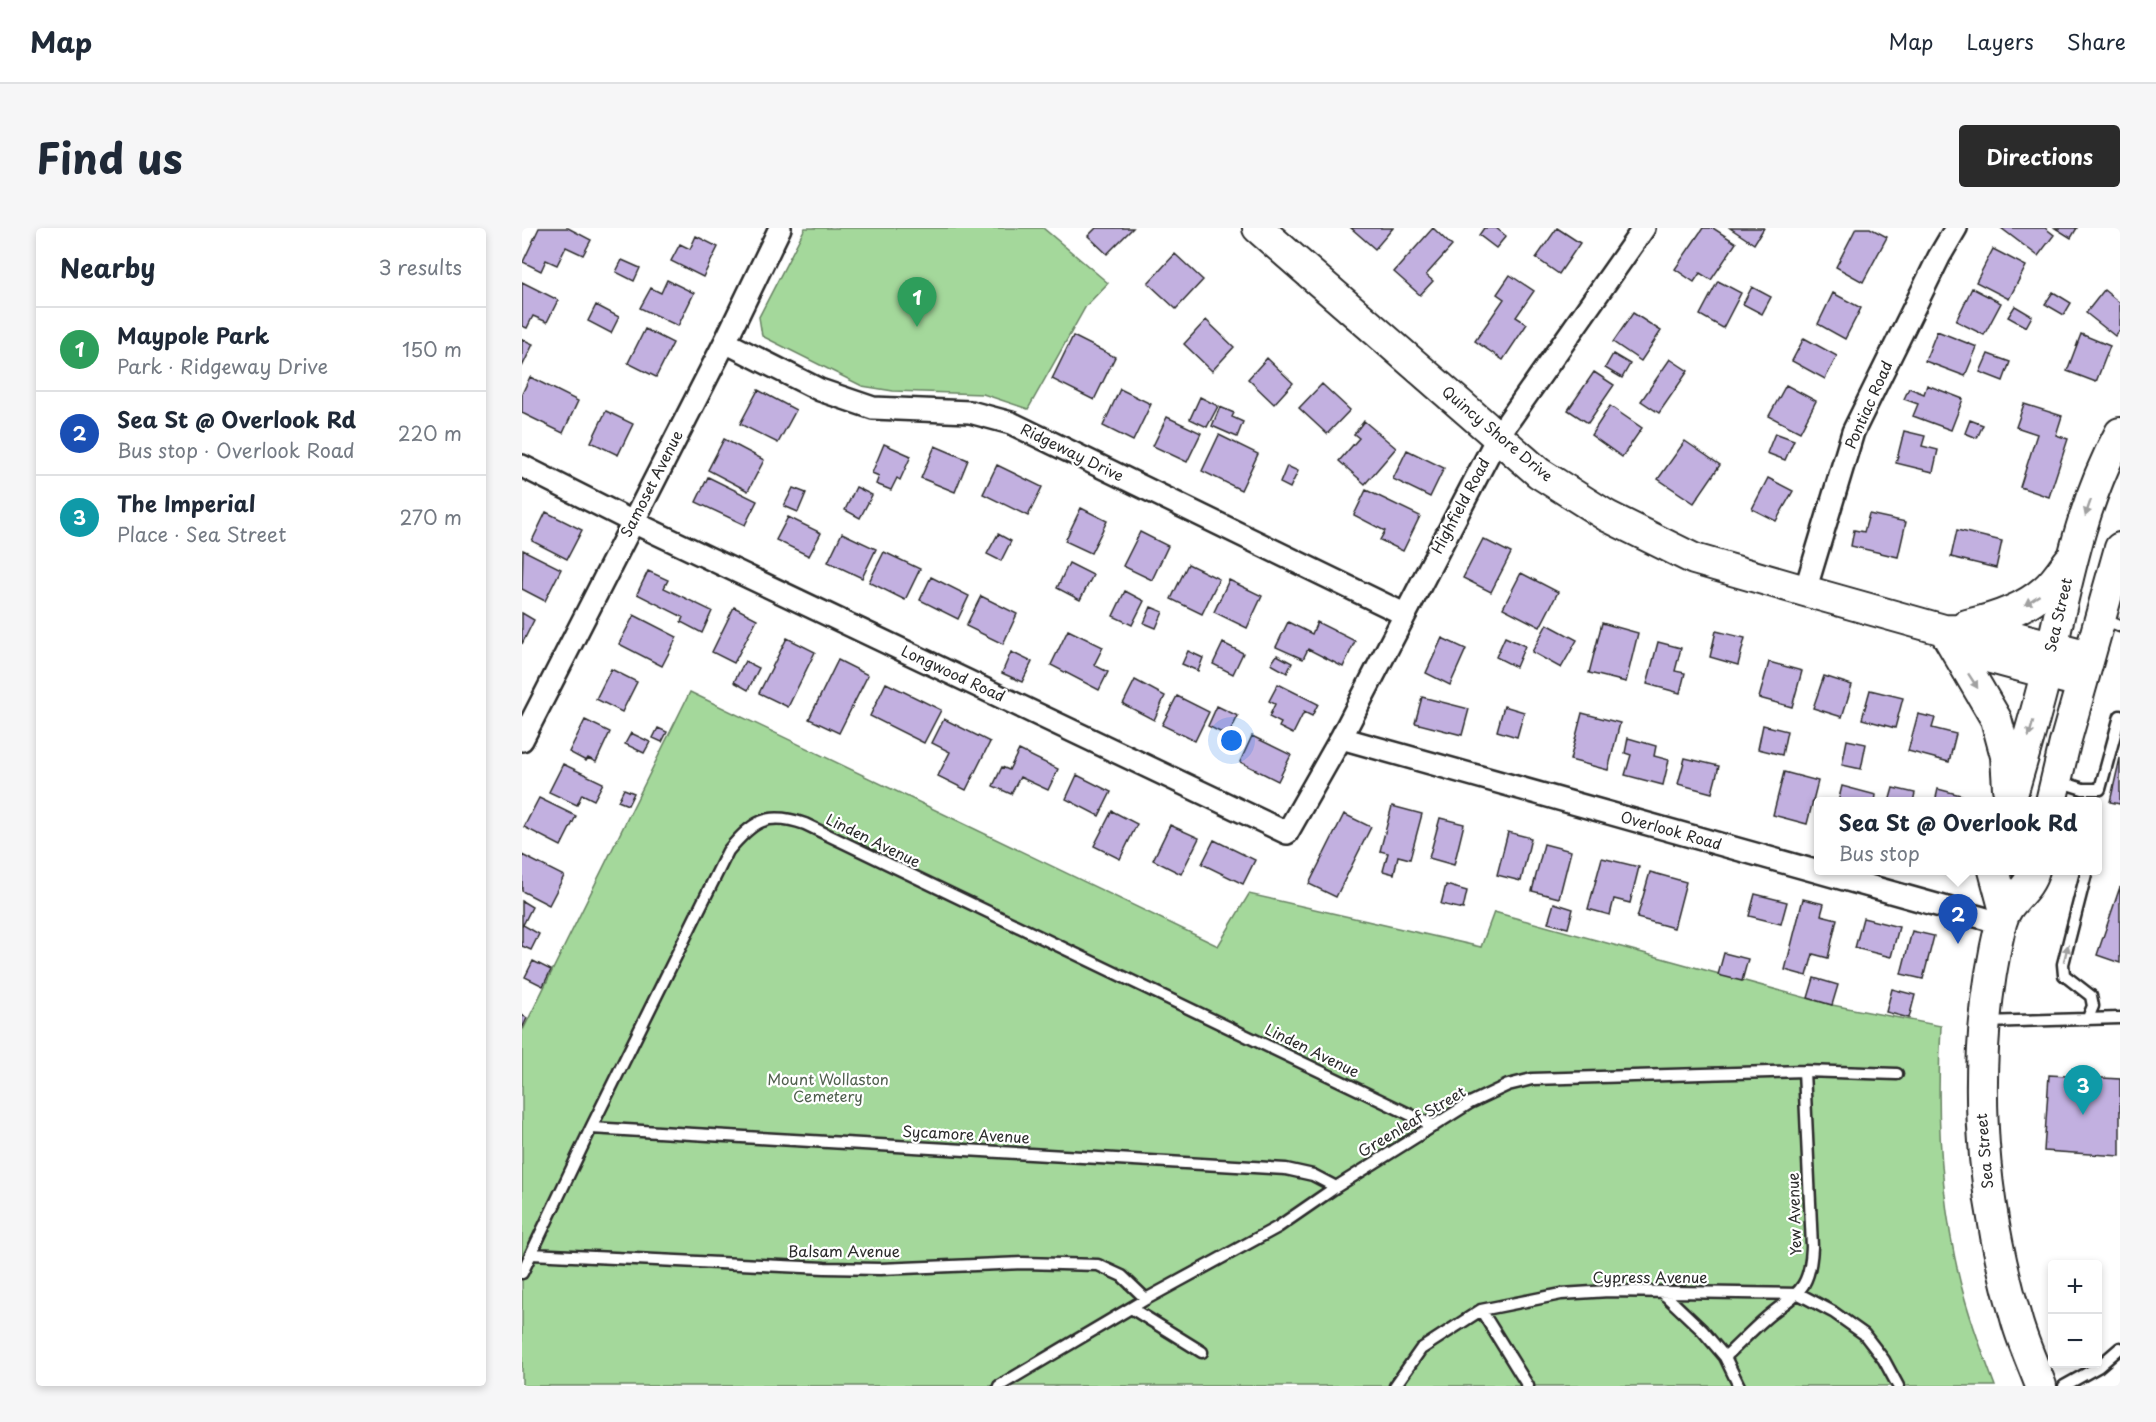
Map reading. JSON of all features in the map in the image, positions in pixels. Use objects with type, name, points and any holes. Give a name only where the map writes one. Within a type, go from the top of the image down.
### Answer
[{"type":"main road","name":"Quincy Shore Drive","points":[[1258,228],[1539,473],[1607,516],[1694,559],[1944,630],[1994,631],[2049,659],[2085,669]]},
{"type":"main road","name":"Sea Street","points":[[2011,797],[2049,659],[2072,558],[2088,505],[2106,459],[2120,433]]},
{"type":"main road","points":[[2053,791],[2085,669],[2110,622],[2120,548]]},
{"type":"main road","points":[[2010,797],[2006,756],[1996,719],[1944,630],[1987,621],[2028,603],[2045,590],[2072,558]]},
{"type":"main road","name":"Sea Street","points":[[1995,875],[2003,917]]},
{"type":"main road","name":"Sea Street","points":[[2032,875],[2003,917],[1991,968],[1981,1086],[1982,1141],[1989,1204],[1998,1252],[2016,1320],[2041,1386]]},
{"type":"street","name":"Samoset Avenue","points":[[522,740],[725,342],[780,228]]},
{"type":"street","name":"Highfield Road","points":[[1341,738],[1498,436],[1644,228]]},
{"type":"street","name":"Pontiac Road","points":[[1805,591],[1854,432],[1939,257],[1956,228]]},
{"type":"street","name":"Ridgeway Drive","points":[[725,342],[820,390],[873,408],[970,412],[1011,423],[1404,614]]},
{"type":"street","name":"Longwood Road","points":[[522,466],[633,522],[1287,833],[1341,738]]},
{"type":"street","name":"Overlook Road","points":[[1341,738],[1814,866]]},
{"type":"street","name":"Overlook Road","points":[[1848,875],[2003,917]]},
{"type":"lane","points":[[2053,791],[2100,789],[2120,716]]},
{"type":"lane","name":"Linden Avenue","points":[[522,1273],[591,1128],[729,852],[753,826],[762,820],[786,818],[805,824],[1434,1126]]},
{"type":"lane","points":[[2086,875],[2063,964],[2064,975],[2091,996],[2092,1006],[2088,1018]]},
{"type":"lane","points":[[1986,1022],[2120,1018]]},
{"type":"lane","name":"Greenleaf Street","points":[[999,1386],[1146,1299],[1278,1227],[1336,1187],[1470,1103],[1508,1085],[1532,1079],[1804,1071],[1897,1074]]},
{"type":"lane","name":"Yew Avenue","points":[[1799,1294],[1809,1270],[1812,1247],[1804,1071]]},
{"type":"lane","name":"Sycamore Avenue","points":[[591,1128],[1286,1168],[1313,1175],[1336,1187]]},
{"type":"lane","name":"Balsam Avenue","points":[[531,1254],[825,1268],[880,1269],[1023,1263],[1098,1265],[1122,1276],[1146,1299]]},
{"type":"lane","name":"Cypress Avenue","points":[[1395,1386],[1421,1349],[1481,1310],[1561,1294],[1609,1291],[1799,1294],[1833,1311],[1864,1334],[1884,1360],[1898,1386]]},
{"type":"lane","points":[[1662,1292],[1702,1330],[1725,1357],[1739,1386]]},
{"type":"lane","points":[[1725,1357],[1766,1318],[1799,1294]]},
{"type":"lane","points":[[1131,1308],[1202,1352]]},
{"type":"lane","points":[[1481,1310],[1528,1386]]},
{"type":"lane","points":[[2064,1386],[2098,1367],[2120,1348]]},
{"type":"green space","points":[[805,228],[1043,228],[1108,283],[1086,306],[1028,409],[983,394],[893,391],[862,386],[762,336],[759,317]]},
{"type":"green space","name":"Mount Wollaston Cemetery","points":[[690,692],[1218,946],[1249,894],[1481,947],[1494,912],[1832,1005],[1941,1026],[1939,1090],[1941,1155],[1948,1218],[1964,1294],[1995,1386],[522,1386],[522,1032]]},
{"type":"building","points":[[539,228],[568,228],[591,240],[583,255],[566,247],[557,265],[546,260],[541,271],[523,262]]},
{"type":"building","points":[[1096,228],[1133,228],[1107,254],[1088,236]]},
{"type":"building","points":[[1351,228],[1393,228],[1375,249]]},
{"type":"building","points":[[1433,228],[1452,246],[1426,275],[1433,281],[1420,295],[1394,272]]},
{"type":"building","points":[[1484,228],[1496,228],[1506,236],[1496,248],[1479,235]]},
{"type":"building","points":[[1557,228],[1580,243],[1559,274],[1536,258]]},
{"type":"building","points":[[1703,228],[1713,228],[1736,243],[1711,280],[1700,273],[1694,282],[1675,269]]},
{"type":"building","points":[[1730,228],[1764,228],[1754,244]]},
{"type":"building","points":[[1856,228],[1870,228],[1887,237],[1863,282],[1836,267]]},
{"type":"building","points":[[2001,228],[2045,228],[2054,235],[2038,256]]},
{"type":"building","points":[[2055,228],[2077,228],[2071,238]]},
{"type":"building","points":[[696,236],[718,247],[703,277],[671,261],[680,244],[690,249]]},
{"type":"building","points":[[1993,249],[2026,266],[2009,299],[1976,282]]},
{"type":"building","points":[[1175,254],[1203,280],[1176,309],[1148,283]]},
{"type":"building","points":[[622,260],[640,268],[634,281],[616,272]]},
{"type":"building","points":[[1510,275],[1534,291],[1516,317],[1527,324],[1503,360],[1475,341],[1504,299],[1497,294]]},
{"type":"building","points":[[667,280],[694,293],[678,326],[640,308],[651,288],[661,293]]},
{"type":"building","points":[[1718,281],[1741,293],[1723,328],[1700,315]]},
{"type":"building","points":[[522,282],[558,300],[547,322],[533,316],[527,328],[522,326]]},
{"type":"building","points":[[1752,287],[1771,297],[1762,314],[1743,304]]},
{"type":"building","points":[[1972,288],[2001,303],[1984,335],[1956,321]]},
{"type":"building","points":[[2104,290],[2120,303],[2120,330],[2115,336],[2086,313]]},
{"type":"building","points":[[2053,292],[2071,303],[2064,315],[2045,304]]},
{"type":"building","points":[[1833,293],[1861,308],[1845,339],[1818,324]]},
{"type":"building","points":[[596,305],[619,317],[611,333],[588,321]]},
{"type":"building","points":[[2015,306],[2032,316],[2026,327],[2008,317]]},
{"type":"building","points":[[1633,313],[1661,331],[1641,361],[1613,342]]},
{"type":"building","points":[[1206,320],[1234,347],[1212,371],[1184,344]]},
{"type":"building","points":[[645,329],[673,343],[656,377],[628,363]]},
{"type":"building","points":[[1937,331],[1977,347],[1965,376],[1925,361]]},
{"type":"building","points":[[2081,334],[2110,346],[2096,382],[2067,371]]},
{"type":"building","points":[[1073,336],[1115,357],[1094,400],[1052,379]]},
{"type":"building","points":[[1804,338],[1837,356],[1825,379],[1792,361]]},
{"type":"building","points":[[522,339],[533,344],[522,367]]},
{"type":"building","points":[[1613,354],[1630,364],[1622,378],[1605,368]]},
{"type":"building","points":[[1988,354],[2010,362],[2003,381],[1980,372]]},
{"type":"building","points":[[1267,358],[1293,383],[1274,404],[1248,379]]},
{"type":"building","points":[[1670,359],[1688,371],[1659,413],[1641,401]]},
{"type":"building","points":[[1594,372],[1614,385],[1588,423],[1568,410]]},
{"type":"building","points":[[530,377],[578,401],[563,433],[522,413],[522,394]]},
{"type":"building","points":[[1322,384],[1350,410],[1327,434],[1299,408]]},
{"type":"building","points":[[1786,385],[1816,401],[1800,432],[1769,416]]},
{"type":"building","points":[[1927,385],[1963,399],[1951,430],[1913,416],[1918,404],[1904,399],[1909,388],[1924,394]]},
{"type":"building","points":[[1120,389],[1151,404],[1133,441],[1103,426]]},
{"type":"building","points":[[758,390],[796,410],[778,443],[740,424]]},
{"type":"building","points":[[1200,397],[1218,406],[1207,427],[1190,419]]},
{"type":"building","points":[[2024,404],[2062,416],[2056,435],[2068,439],[2049,497],[2020,487],[2037,434],[2016,427]]},
{"type":"building","points":[[1610,406],[1642,428],[1622,457],[1591,435]]},
{"type":"building","points":[[1220,407],[1234,413],[1232,417],[1243,422],[1237,437],[1212,426]]},
{"type":"building","points":[[606,411],[633,424],[618,455],[591,442]]},
{"type":"building","points":[[1167,417],[1201,433],[1187,462],[1153,446]]},
{"type":"building","points":[[1970,420],[1983,425],[1977,438],[1965,433]]},
{"type":"building","points":[[1364,421],[1396,448],[1365,484],[1339,461],[1359,438],[1354,434]]},
{"type":"building","points":[[1904,431],[1925,436],[1922,446],[1938,450],[1933,472],[1896,463]]},
{"type":"building","points":[[1775,433],[1794,440],[1785,460],[1767,453]]},
{"type":"building","points":[[1219,435],[1258,454],[1241,490],[1202,471]]},
{"type":"building","points":[[724,439],[764,460],[748,491],[708,470]]},
{"type":"building","points":[[1685,441],[1720,465],[1694,503],[1658,479]]},
{"type":"building","points":[[884,444],[911,456],[900,480],[897,478],[891,490],[876,484],[879,476],[872,473]]},
{"type":"building","points":[[935,446],[968,460],[955,492],[921,478]]},
{"type":"building","points":[[1407,450],[1444,468],[1430,497],[1393,479]]},
{"type":"building","points":[[997,465],[1042,487],[1028,516],[983,494]]},
{"type":"building","points":[[1287,466],[1298,471],[1290,488],[1280,483]]},
{"type":"building","points":[[708,477],[757,501],[745,525],[696,502]]},
{"type":"building","points":[[1768,478],[1793,491],[1776,521],[1752,509]]},
{"type":"building","points":[[856,487],[872,495],[860,518],[845,510]]},
{"type":"building","points":[[793,488],[806,493],[798,512],[784,506]]},
{"type":"building","points":[[1366,490],[1420,516],[1403,551],[1380,540],[1385,531],[1354,515]]},
{"type":"building","points":[[1081,508],[1107,521],[1091,553],[1065,541]]},
{"type":"building","points":[[546,512],[582,530],[567,559],[532,541]]},
{"type":"building","points":[[1869,514],[1906,522],[1898,557],[1851,546],[1854,530],[1864,532]]},
{"type":"building","points":[[788,517],[821,533],[809,556],[776,540]]},
{"type":"building","points":[[1957,530],[2002,541],[1996,568],[1951,557]]},
{"type":"building","points":[[1140,532],[1168,546],[1152,580],[1123,566]]},
{"type":"building","points":[[842,533],[876,549],[862,578],[828,562]]},
{"type":"building","points":[[998,534],[1011,541],[1001,561],[987,554]]},
{"type":"building","points":[[1483,539],[1511,553],[1491,592],[1463,578]]},
{"type":"building","points":[[523,550],[561,569],[545,601],[522,589]]},
{"type":"building","points":[[884,552],[920,569],[905,600],[869,582]]},
{"type":"building","points":[[1069,563],[1093,575],[1080,600],[1057,588]]},
{"type":"building","points":[[1188,564],[1219,579],[1202,614],[1171,599]]},
{"type":"building","points":[[648,571],[668,580],[664,588],[712,611],[702,633],[681,622],[683,617],[637,594]]},
{"type":"building","points":[[1521,573],[1558,592],[1540,627],[1503,608]]},
{"type":"building","points":[[931,577],[969,596],[958,619],[920,600]]},
{"type":"building","points":[[1229,580],[1262,596],[1247,628],[1214,612]]},
{"type":"building","points":[[1125,591],[1144,601],[1132,625],[1113,616]]},
{"type":"building","points":[[981,596],[1017,614],[1003,644],[966,626]]},
{"type":"building","points":[[734,607],[757,619],[734,663],[712,652]]},
{"type":"building","points":[[1151,607],[1163,612],[1156,628],[1144,623]]},
{"type":"building","points":[[522,613],[534,620],[522,644]]},
{"type":"building","points":[[634,615],[677,637],[662,666],[619,644]]},
{"type":"building","points":[[1288,622],[1312,634],[1317,622],[1355,641],[1343,667],[1308,649],[1303,659],[1276,647]]},
{"type":"building","points":[[1602,623],[1638,633],[1626,682],[1589,673]]},
{"type":"building","points":[[1547,624],[1577,640],[1561,668],[1532,652]]},
{"type":"building","points":[[1068,630],[1103,647],[1094,665],[1108,672],[1099,690],[1051,665]]},
{"type":"building","points":[[1716,631],[1745,638],[1738,665],[1710,657]]},
{"type":"building","points":[[1505,637],[1525,646],[1516,667],[1496,657]]},
{"type":"building","points":[[787,638],[815,652],[788,707],[759,693]]},
{"type":"building","points":[[1442,638],[1466,649],[1450,685],[1426,673]]},
{"type":"building","points":[[1658,642],[1681,648],[1675,671],[1685,673],[1680,693],[1647,684]]},
{"type":"building","points":[[1223,643],[1243,653],[1233,674],[1213,664]]},
{"type":"building","points":[[1188,651],[1203,658],[1198,671],[1182,664]]},
{"type":"building","points":[[1011,652],[1032,662],[1022,682],[1002,673]]},
{"type":"building","points":[[1277,655],[1292,663],[1287,673],[1271,664]]},
{"type":"building","points":[[838,660],[868,675],[839,733],[809,719]]},
{"type":"building","points":[[745,661],[759,668],[748,690],[734,682]]},
{"type":"building","points":[[1769,662],[1802,671],[1792,707],[1759,698]]},
{"type":"building","points":[[611,669],[637,682],[622,712],[596,699]]},
{"type":"building","points":[[1824,676],[1852,685],[1842,717],[1813,708]]},
{"type":"building","points":[[1135,680],[1165,696],[1154,720],[1123,704]]},
{"type":"building","points":[[886,683],[941,710],[924,743],[870,716]]},
{"type":"building","points":[[1278,684],[1318,704],[1312,716],[1304,712],[1293,734],[1279,727],[1281,723],[1269,717],[1275,704],[1269,701]]},
{"type":"building","points":[[1870,690],[1903,698],[1895,728],[1862,719]]},
{"type":"building","points":[[1177,696],[1209,712],[1195,741],[1162,725]]},
{"type":"building","points":[[1422,697],[1469,709],[1462,735],[1415,723]]},
{"type":"building","points":[[1217,706],[1238,716],[1228,736],[1208,726]]},
{"type":"building","points":[[1504,706],[1524,712],[1517,737],[1497,731]]},
{"type":"building","points":[[1582,713],[1620,723],[1608,770],[1570,760]]},
{"type":"building","points":[[1918,714],[1935,718],[1932,728],[1956,734],[1949,762],[1908,751]]},
{"type":"building","points":[[944,719],[990,742],[966,790],[938,776],[950,752],[932,743]]},
{"type":"building","points":[[585,720],[610,732],[596,762],[588,758],[586,761],[569,752]]},
{"type":"building","points":[[1763,725],[1787,731],[1782,755],[1758,749]]},
{"type":"building","points":[[658,728],[667,732],[662,742],[653,738]]},
{"type":"building","points":[[631,733],[650,742],[644,753],[625,744]]},
{"type":"building","points":[[1252,736],[1291,755],[1278,781],[1240,762]]},
{"type":"building","points":[[1628,738],[1656,746],[1654,756],[1669,760],[1663,785],[1625,775],[1631,755],[1625,753]]},
{"type":"building","points":[[1847,740],[1866,744],[1861,769],[1842,765]]},
{"type":"building","points":[[1019,750],[1058,769],[1048,790],[1020,777],[1011,794],[993,786],[1002,767],[1009,770]]},
{"type":"building","points":[[1685,758],[1719,766],[1712,793],[1678,784]]},
{"type":"building","points":[[2120,758],[2120,804],[2110,802]]},
{"type":"building","points":[[563,764],[603,783],[594,800],[582,794],[577,805],[549,792]]},
{"type":"building","points":[[1784,772],[1818,781],[1807,824],[1773,815]]},
{"type":"building","points":[[1077,775],[1111,792],[1099,816],[1066,799]]},
{"type":"building","points":[[1842,786],[1876,795],[1876,797],[1839,797]]},
{"type":"building","points":[[1893,788],[1915,793],[1914,797],[1890,797]]},
{"type":"building","points":[[624,789],[634,793],[628,805],[618,801]]},
{"type":"building","points":[[1938,789],[1968,797],[1936,797]]},
{"type":"building","points":[[539,798],[576,816],[561,846],[524,827]]},
{"type":"building","points":[[1392,806],[1422,814],[1410,859],[1398,856],[1394,874],[1383,871],[1388,853],[1380,851]]},
{"type":"building","points":[[1112,811],[1137,824],[1120,859],[1094,846]]},
{"type":"building","points":[[1344,814],[1371,827],[1336,897],[1309,884]]},
{"type":"building","points":[[1440,818],[1464,824],[1454,865],[1429,858]]},
{"type":"building","points":[[1170,825],[1199,838],[1181,874],[1153,860]]},
{"type":"building","points":[[1508,832],[1531,838],[1521,881],[1497,875]]},
{"type":"building","points":[[1214,840],[1255,860],[1243,884],[1202,864]]},
{"type":"building","points":[[1544,844],[1571,851],[1559,898],[1532,891]]},
{"type":"building","points":[[522,855],[564,876],[549,905],[522,891]]},
{"type":"building","points":[[1602,858],[1639,867],[1630,903],[1614,899],[1610,915],[1588,909]]},
{"type":"building","points":[[1650,872],[1686,882],[1674,928],[1637,918]]},
{"type":"building","points":[[1446,885],[1467,891],[1463,909],[1441,904]]},
{"type":"building","points":[[2120,887],[2120,963],[2097,955]]},
{"type":"building","points":[[1755,894],[1787,902],[1781,924],[1749,916]]},
{"type":"building","points":[[1803,899],[1824,904],[1821,915],[1837,919],[1828,958],[1813,954],[1807,976],[1785,970]]},
{"type":"building","points":[[522,901],[532,907],[523,925],[539,934],[531,950],[522,946]]},
{"type":"building","points":[[1554,903],[1573,909],[1568,928],[1548,923]]},
{"type":"building","points":[[1863,918],[1899,927],[1891,957],[1855,948]]},
{"type":"building","points":[[1912,931],[1934,936],[1923,979],[1901,974]]},
{"type":"building","points":[[1724,953],[1748,959],[1742,981],[1718,975]]},
{"type":"building","points":[[533,961],[551,970],[543,986],[525,977]]},
{"type":"building","points":[[1814,978],[1838,985],[1832,1005],[1808,998]]},
{"type":"building","points":[[1892,989],[1915,995],[1909,1018],[1886,1012]]},
{"type":"building","points":[[522,1015],[527,1018],[522,1029]]},
{"type":"building","points":[[2049,1075],[2120,1079],[2120,1156],[2044,1151]]},
{"type":"place","name":"Maypole Park","points":[[917,327]]},
{"type":"place","name":"Sea St @ Overlook Rd","points":[[1958,944]]},
{"type":"place","name":"The Imperial","points":[[2083,1115]]}]
